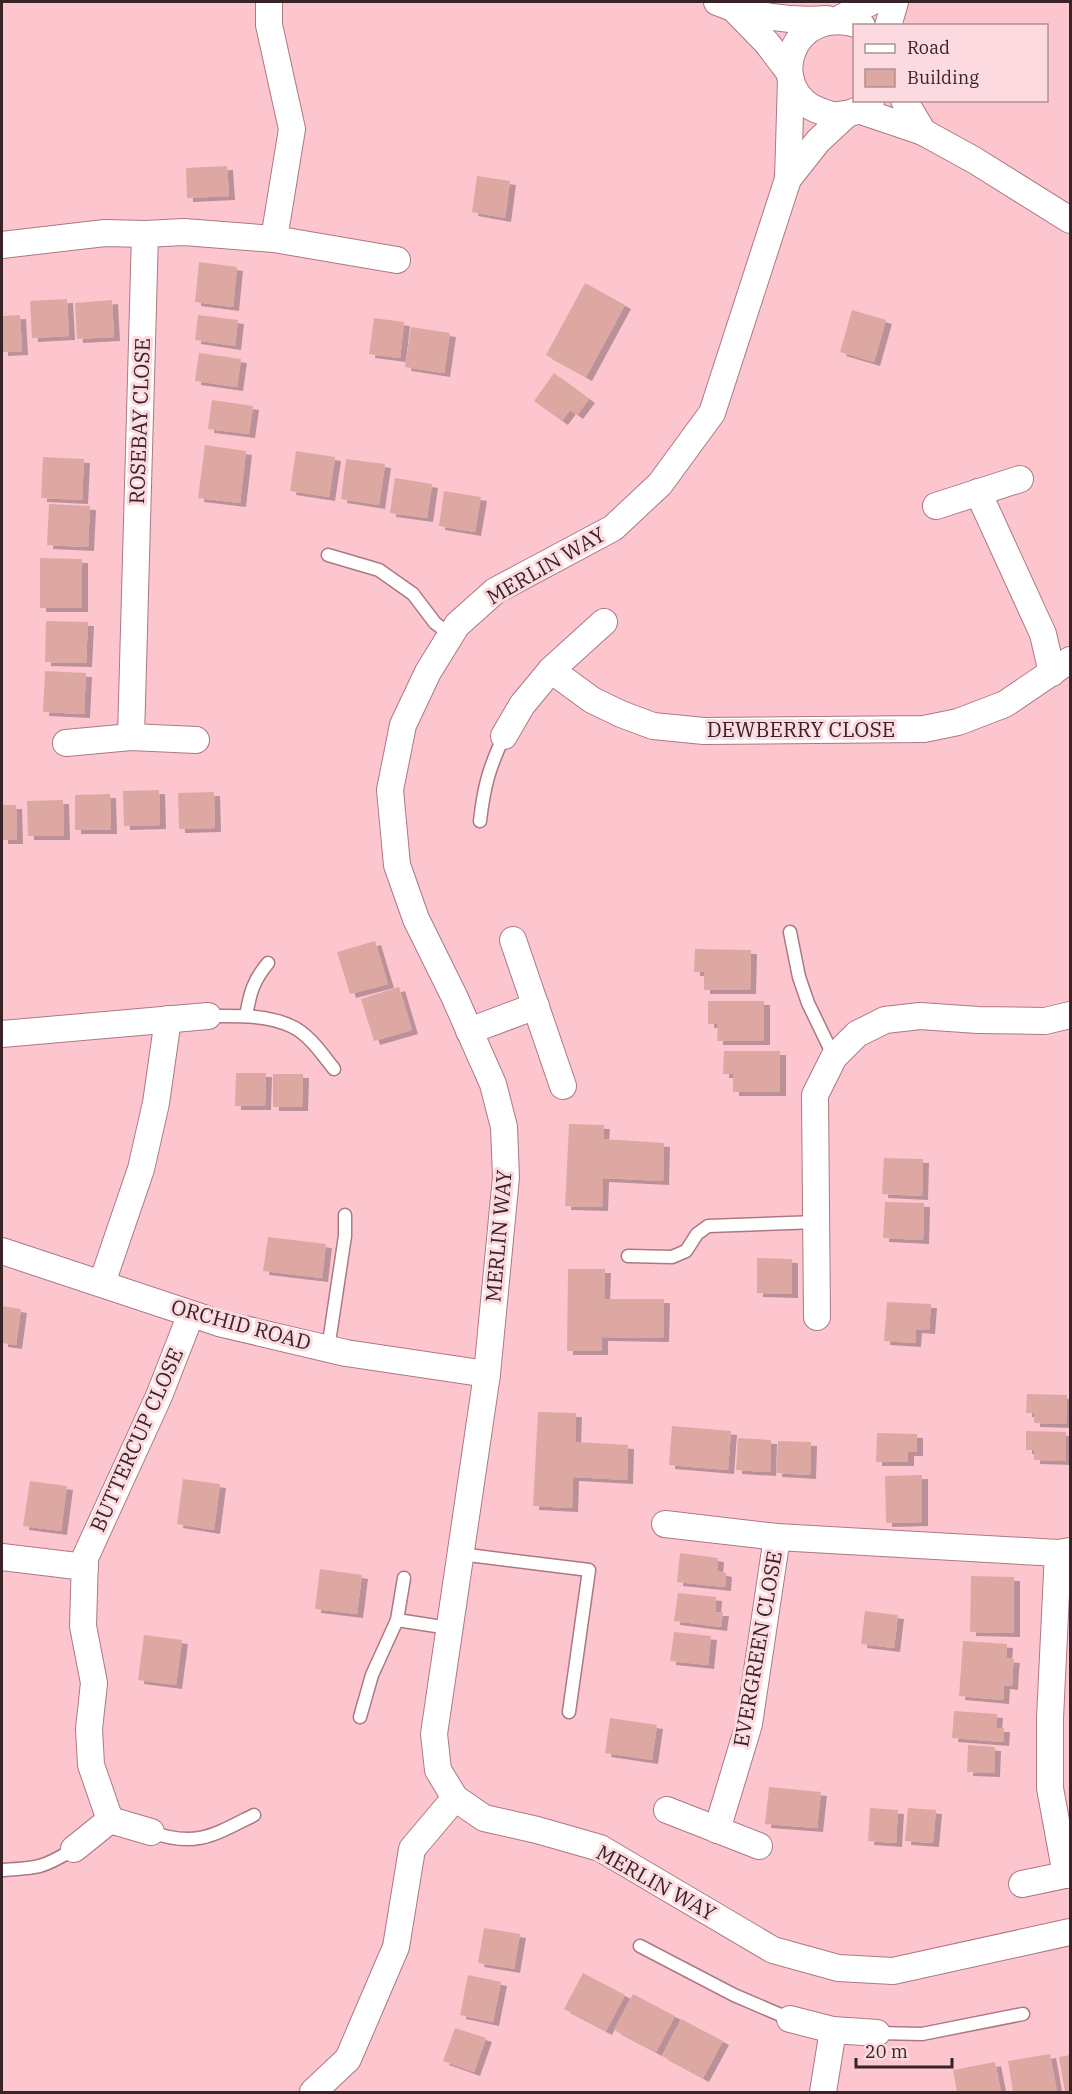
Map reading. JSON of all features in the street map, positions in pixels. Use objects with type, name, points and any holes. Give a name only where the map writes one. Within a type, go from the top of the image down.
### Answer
[{"type":"street","points":[[269,2],[268,25],[292,129],[274,239]]},
{"type":"street","name":"MERLIN WAY","points":[[870,2],[844,21],[815,24],[802,34],[794,46],[789,62],[788,179],[712,413],[660,484],[613,528],[495,591],[458,625],[428,672],[403,725],[390,790],[397,865],[416,919],[454,996],[493,1084],[504,1126],[506,1177],[487,1374],[434,1734],[438,1770],[455,1798],[484,1818],[600,1848],[773,1950],[838,1968],[893,1971],[1071,1932]]},
{"type":"street","points":[[889,24],[896,2]]},
{"type":"street","points":[[725,5],[779,18],[844,21]]},
{"type":"street","points":[[725,5],[767,43],[790,76],[799,96],[812,108],[833,115],[859,108],[923,132],[974,160],[1071,220]]},
{"type":"street","points":[[905,102],[923,132]]},
{"type":"street","name":"MERLIN WAY","points":[[788,179],[818,141],[859,108]]},
{"type":"street","points":[[2,245],[105,233],[184,232],[274,239],[397,260]]},
{"type":"street","name":"ROSEBAY CLOSE","points":[[131,737],[145,234]]},
{"type":"street","points":[[936,506],[1020,479]]},
{"type":"street","name":"DEWBERRY CLOSE","points":[[552,670],[592,700],[621,714],[653,726],[704,731],[924,729],[958,722],[1005,704],[1061,666],[1043,633],[978,492]]},
{"type":"street","points":[[504,736],[522,705],[552,670],[604,622]]},
{"type":"street","points":[[66,743],[131,737],[196,740]]},
{"type":"street","points":[[513,940],[564,1086]]},
{"type":"street","points":[[470,1031],[536,1006]]},
{"type":"street","points":[[818,1317],[815,1095],[834,1057],[856,1034],[885,1020],[920,1016],[1045,1021],[1071,1015]]},
{"type":"street","points":[[2,1034],[208,1016]]},
{"type":"street","points":[[102,1283],[141,1168],[156,1103],[168,1019]]},
{"type":"street","name":"ORCHID ROAD","points":[[2,1251],[219,1323],[328,1348],[487,1374]]},
{"type":"street","name":"BUTTERCUP CLOSE","points":[[110,1820],[91,1766],[89,1729],[94,1683],[83,1626],[85,1558],[159,1396],[191,1314]]},
{"type":"street","name":"EVERGREEN CLOSE","points":[[665,1524],[777,1537],[1064,1552],[1050,1718],[1050,1788],[1068,1874],[1022,1884]]},
{"type":"street","name":"EVERGREEN CLOSE","points":[[717,1830],[749,1724],[777,1537]]},
{"type":"street","points":[[2,1557],[85,1566]]},
{"type":"street","points":[[313,2092],[348,2059],[396,1947],[412,1849],[455,1798]]},
{"type":"street","points":[[667,1810],[759,1846]]},
{"type":"street","points":[[74,1848],[110,1820],[151,1832]]},
{"type":"street","points":[[790,2019],[833,2030],[877,2033]]},
{"type":"street","points":[[823,2092],[833,2030]]},
{"type":"lane","points":[[328,555],[379,570],[413,594],[435,623],[452,635]]},
{"type":"lane","points":[[480,821],[484,786],[492,761],[504,736]]},
{"type":"lane","points":[[790,932],[802,986],[834,1057]]},
{"type":"lane","points":[[246,1016],[249,995],[256,978],[268,963]]},
{"type":"lane","points":[[208,1016],[246,1016],[269,1019],[293,1026],[311,1041],[334,1069]]},
{"type":"lane","points":[[328,1348],[345,1236],[345,1215]]},
{"type":"lane","points":[[628,1256],[672,1257],[686,1251],[697,1234],[708,1226],[817,1222]]},
{"type":"lane","points":[[460,1554],[589,1570],[569,1712]]},
{"type":"lane","points":[[360,1717],[372,1675],[397,1620],[404,1578]]},
{"type":"lane","points":[[397,1620],[450,1628]]},
{"type":"lane","points":[[151,1832],[171,1840],[193,1840],[216,1834],[255,1815]]},
{"type":"lane","points":[[2,1870],[24,1870],[47,1865],[74,1848]]},
{"type":"lane","points":[[640,1946],[734,1995],[790,2019]]},
{"type":"lane","points":[[877,2033],[922,2034],[1023,2014]]},
{"type":"building","points":[[227,166],[229,196],[187,198],[186,168]]},
{"type":"building","points":[[477,176],[510,181],[505,218],[472,212]]},
{"type":"building","points":[[199,262],[237,267],[233,307],[195,302]]},
{"type":"building","points":[[585,283],[625,305],[586,377],[546,355]]},
{"type":"building","points":[[67,299],[69,336],[32,338],[30,301]]},
{"type":"building","points":[[112,300],[114,337],[77,339],[75,303]]},
{"type":"building","points":[[852,310],[886,320],[874,362],[840,352]]},
{"type":"building","points":[[20,315],[22,351],[2,352],[2,316]]},
{"type":"building","points":[[198,315],[238,320],[235,346],[195,340]]},
{"type":"building","points":[[374,318],[404,322],[400,358],[369,354]]},
{"type":"building","points":[[411,327],[450,333],[444,373],[405,367]]},
{"type":"building","points":[[199,353],[241,359],[237,387],[195,381]]},
{"type":"building","points":[[554,373],[589,399],[577,415],[570,410],[562,421],[534,401]]},
{"type":"building","points":[[212,400],[253,406],[249,434],[208,429]]},
{"type":"building","points":[[205,445],[246,451],[240,503],[198,498]]},
{"type":"building","points":[[296,451],[335,457],[329,497],[290,491]]},
{"type":"building","points":[[43,457],[84,459],[82,500],[41,498]]},
{"type":"building","points":[[346,459],[385,464],[379,505],[341,499]]},
{"type":"building","points":[[395,478],[432,484],[427,518],[390,513]]},
{"type":"building","points":[[444,491],[481,497],[475,532],[439,526]]},
{"type":"building","points":[[49,504],[90,506],[88,547],[47,545]]},
{"type":"building","points":[[40,558],[82,559],[82,608],[40,608]]},
{"type":"building","points":[[46,621],[88,622],[86,663],[45,662]]},
{"type":"building","points":[[45,671],[86,673],[84,714],[43,712]]},
{"type":"building","points":[[159,790],[160,825],[124,826],[123,791]]},
{"type":"building","points":[[214,792],[215,828],[179,829],[178,793]]},
{"type":"building","points":[[110,794],[111,830],[75,830],[75,795]]},
{"type":"building","points":[[63,800],[64,836],[28,836],[27,801]]},
{"type":"building","points":[[2,805],[16,805],[17,840],[2,840]]},
{"type":"building","points":[[375,941],[388,984],[350,994],[337,952]]},
{"type":"building","points":[[695,949],[751,950],[750,990],[704,990],[704,972],[694,972]]},
{"type":"building","points":[[399,987],[412,1030],[374,1041],[361,999]]},
{"type":"building","points":[[708,1001],[764,1001],[764,1041],[717,1041],[718,1024],[708,1024]]},
{"type":"building","points":[[724,1051],[780,1051],[780,1092],[733,1092],[733,1074],[723,1074]]},
{"type":"building","points":[[236,1073],[266,1073],[265,1106],[235,1106]]},
{"type":"building","points":[[273,1074],[303,1074],[302,1107],[273,1107]]},
{"type":"building","points":[[569,1124],[604,1125],[603,1139],[664,1143],[663,1181],[603,1178],[602,1207],[565,1206]]},
{"type":"building","points":[[884,1158],[923,1159],[922,1196],[882,1194]]},
{"type":"building","points":[[885,1202],[924,1203],[923,1240],[883,1238]]},
{"type":"building","points":[[268,1237],[326,1244],[322,1278],[263,1271]]},
{"type":"building","points":[[757,1258],[792,1259],[792,1294],[757,1293]]},
{"type":"building","points":[[568,1269],[605,1269],[604,1299],[664,1299],[663,1338],[602,1337],[602,1351],[567,1351]]},
{"type":"building","points":[[887,1302],[931,1304],[929,1330],[916,1329],[915,1343],[884,1341]]},
{"type":"building","points":[[2,1306],[21,1309],[16,1345],[2,1343]]},
{"type":"building","points":[[1027,1394],[1067,1395],[1066,1424],[1034,1423],[1034,1413],[1026,1413]]},
{"type":"building","points":[[538,1412],[576,1413],[575,1442],[628,1445],[627,1480],[573,1477],[572,1508],[533,1506]]},
{"type":"building","points":[[672,1426],[731,1431],[728,1470],[669,1465]]},
{"type":"building","points":[[1026,1431],[1066,1432],[1066,1461],[1034,1460],[1034,1450],[1026,1450]]},
{"type":"building","points":[[877,1433],[917,1434],[917,1452],[908,1452],[908,1462],[876,1462]]},
{"type":"building","points":[[738,1438],[771,1440],[770,1472],[736,1470]]},
{"type":"building","points":[[778,1441],[811,1442],[810,1475],[776,1473]]},
{"type":"building","points":[[922,1475],[922,1522],[886,1523],[885,1476]]},
{"type":"building","points":[[183,1479],[220,1484],[214,1530],[177,1524]]},
{"type":"building","points":[[30,1481],[67,1486],[61,1531],[23,1526]]},
{"type":"building","points":[[680,1553],[718,1558],[717,1571],[726,1573],[725,1587],[677,1582]]},
{"type":"building","points":[[320,1569],[362,1575],[357,1614],[315,1609]]},
{"type":"building","points":[[971,1576],[1014,1577],[1014,1633],[970,1632]]},
{"type":"building","points":[[678,1593],[716,1597],[715,1612],[723,1612],[721,1627],[674,1621]]},
{"type":"building","points":[[865,1611],[898,1615],[894,1648],[861,1644]]},
{"type":"building","points":[[674,1632],[711,1636],[708,1665],[670,1661]]},
{"type":"building","points":[[144,1635],[182,1640],[176,1685],[138,1680]]},
{"type":"building","points":[[963,1641],[1007,1644],[1006,1658],[1014,1659],[1012,1686],[1004,1685],[1003,1700],[959,1696]]},
{"type":"building","points":[[954,1711],[997,1714],[996,1728],[1004,1728],[1003,1742],[952,1738]]},
{"type":"building","points":[[610,1718],[657,1725],[652,1760],[605,1753]]},
{"type":"building","points":[[968,1745],[995,1747],[994,1773],[967,1772]]},
{"type":"building","points":[[769,1787],[821,1792],[817,1828],[765,1824]]},
{"type":"building","points":[[870,1808],[898,1810],[896,1843],[868,1841]]},
{"type":"building","points":[[908,1808],[936,1810],[933,1843],[905,1841]]},
{"type":"building","points":[[484,1928],[520,1934],[514,1969],[478,1963]]},
{"type":"building","points":[[583,1973],[625,1995],[606,2031],[564,2009]]},
{"type":"building","points":[[468,1975],[501,1982],[493,2022],[460,2015]]},
{"type":"building","points":[[633,1994],[675,2016],[656,2052],[614,2030]]},
{"type":"building","points":[[681,2019],[723,2041],[703,2078],[662,2056]]},
{"type":"building","points":[[455,2028],[486,2038],[474,2072],[443,2061]]},
{"type":"building","points":[[1050,2054],[1057,2092],[1013,2092],[1008,2061]]},
{"type":"building","points":[[1070,2055],[1070,2092],[1065,2092],[1059,2057]]},
{"type":"building","points":[[995,2062],[1001,2092],[957,2092],[953,2070]]}]
